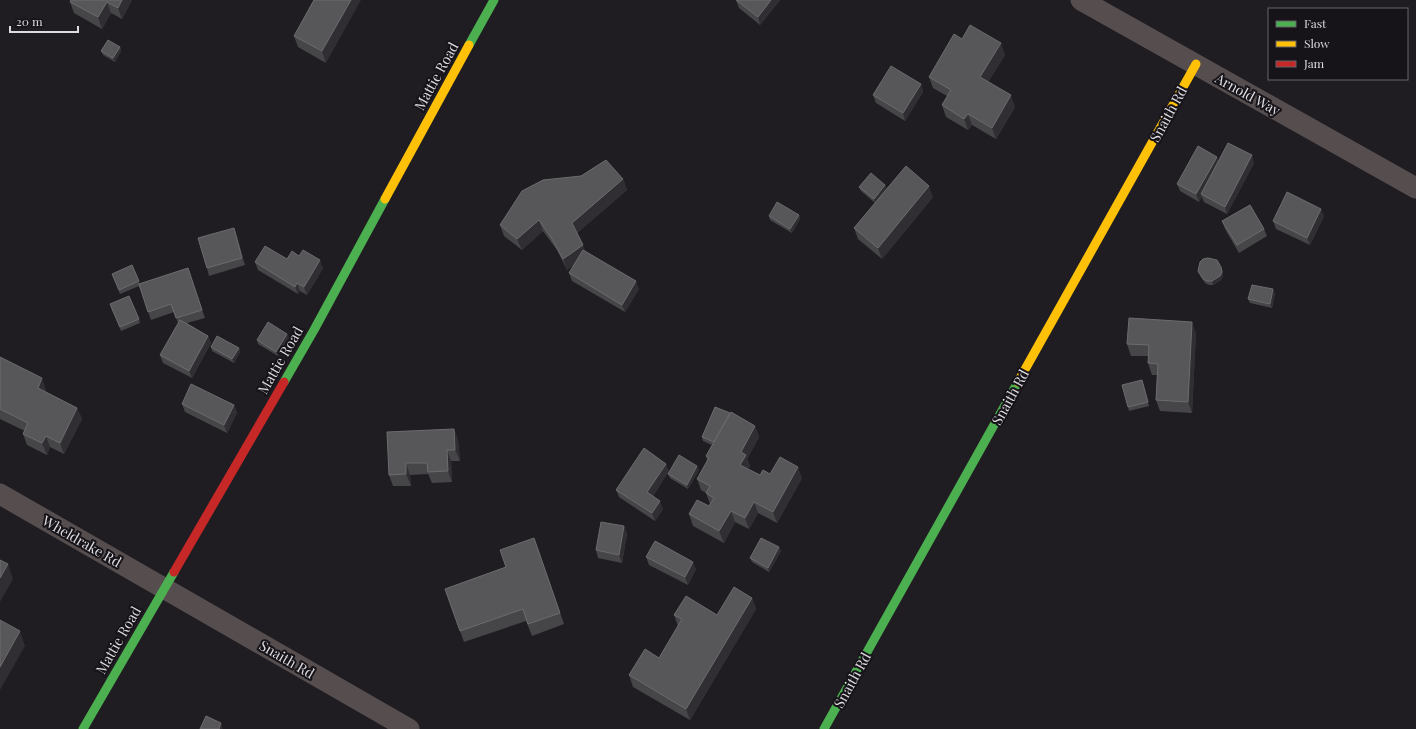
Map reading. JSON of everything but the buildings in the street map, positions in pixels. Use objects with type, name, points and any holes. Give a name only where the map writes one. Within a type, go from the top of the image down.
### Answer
[{"type":"street","name":"Mattie Road","points":[[83,729],[314,330],[494,0]]},
{"type":"street","name":"Arnold Way","points":[[1081,0],[1416,188]]},
{"type":"street","name":"Snaith Rd","points":[[824,729],[1196,64]]},
{"type":"street","name":"Wheldrake Rd","points":[[0,494],[164,589]]},
{"type":"street","name":"Snaith Rd","points":[[164,589],[409,729]]},
{"type":"traffic: fast","points":[[469,45],[494,0]]},
{"type":"traffic: fast","points":[[284,382],[385,199]]},
{"type":"traffic: fast","points":[[824,729],[1018,382]]},
{"type":"traffic: fast","points":[[83,729],[174,572]]},
{"type":"traffic: slow","points":[[385,199],[469,45]]},
{"type":"traffic: slow","points":[[1018,382],[1196,64]]},
{"type":"traffic: jam","points":[[174,572],[284,382]]}]
